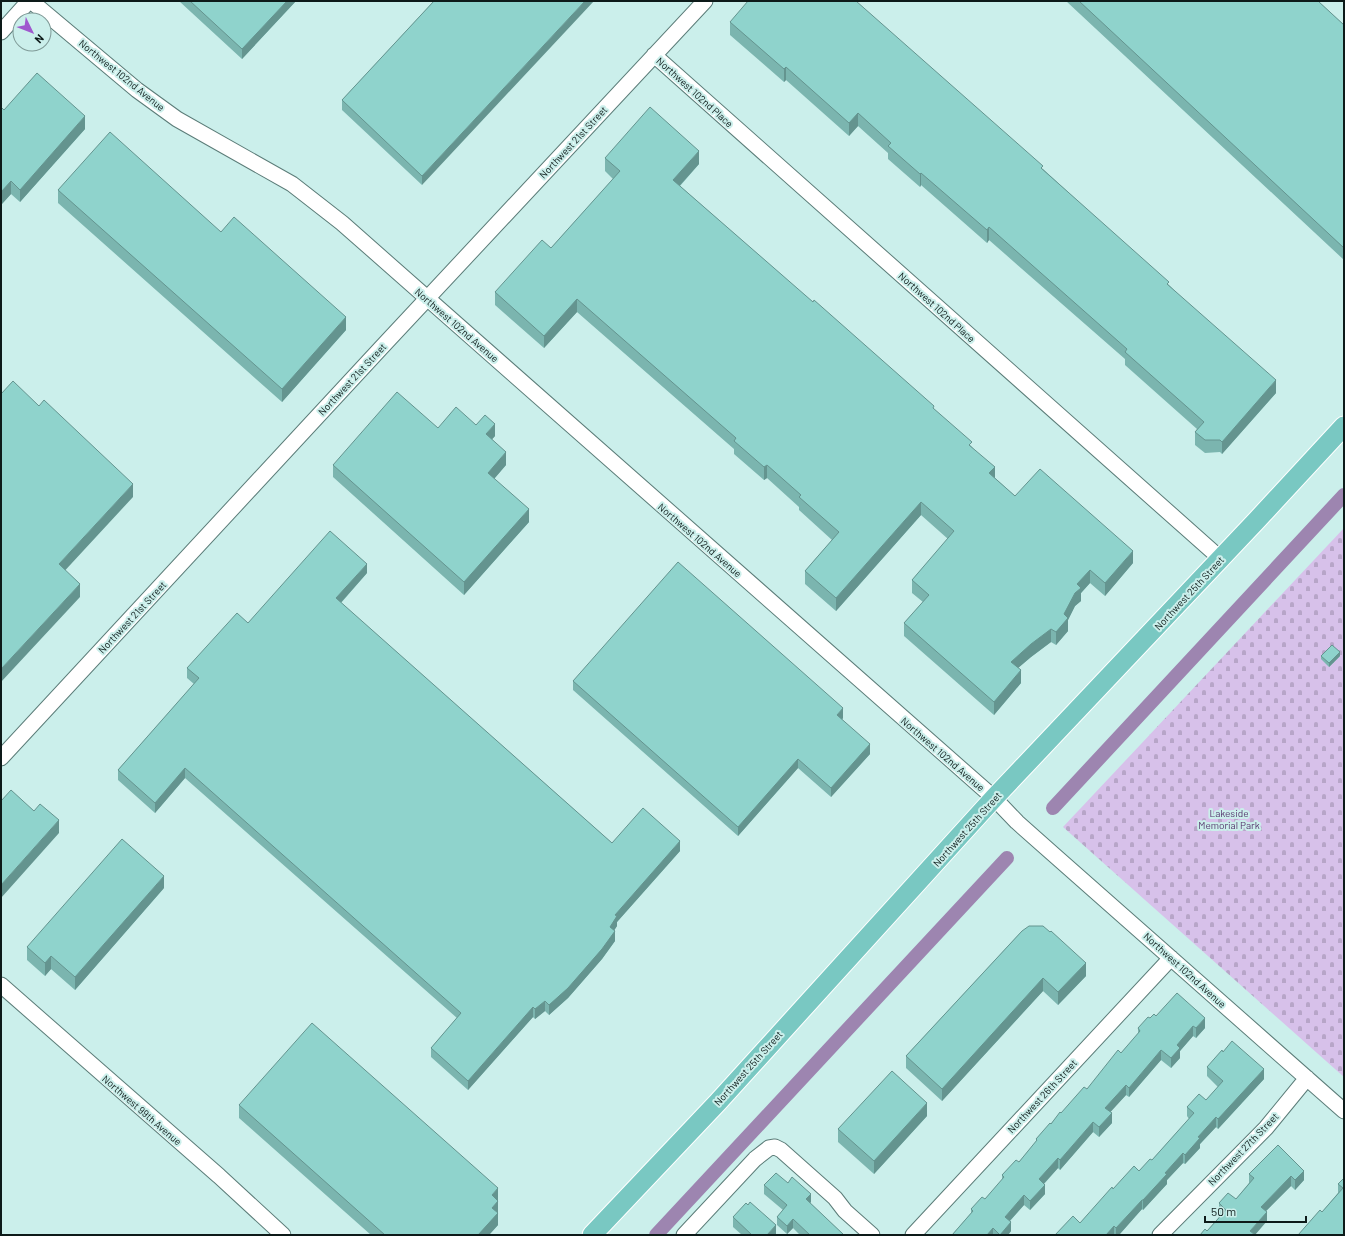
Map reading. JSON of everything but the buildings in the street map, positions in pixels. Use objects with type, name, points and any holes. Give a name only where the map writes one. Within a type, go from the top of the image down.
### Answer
[{"type":"main road","name":"Northwest 25th Street","points":[[592,1235],[718,1102],[994,798],[1344,426]]},
{"type":"street","points":[[1,32],[30,1]]},
{"type":"street","name":"Northwest 102nd Avenue","points":[[30,1],[137,90],[177,119],[292,184],[342,223],[994,798],[1018,822],[1344,1111]]},
{"type":"street","name":"Northwest 21st Street","points":[[1,758],[705,1]]},
{"type":"street","name":"Northwest 102nd Place","points":[[654,55],[1220,559]]},
{"type":"street","name":"Northwest 26th Street","points":[[913,1235],[1172,958]]},
{"type":"street","name":"Northwest 99th Avenue","points":[[1,985],[219,1176],[283,1235]]},
{"type":"street","name":"Northwest 27th Street","points":[[1160,1235],[1266,1128],[1308,1078]]},
{"type":"street","points":[[684,1235],[759,1155],[773,1147],[778,1148],[787,1155],[835,1198],[845,1211],[872,1235]]},
{"type":"green space","name":"Lakeside Memorial Park","points":[[1344,528],[1344,1077],[1063,827]]},
{"type":"waterway","points":[[1053,808],[1344,495]]},
{"type":"waterway","points":[[656,1235],[1007,858]]}]
